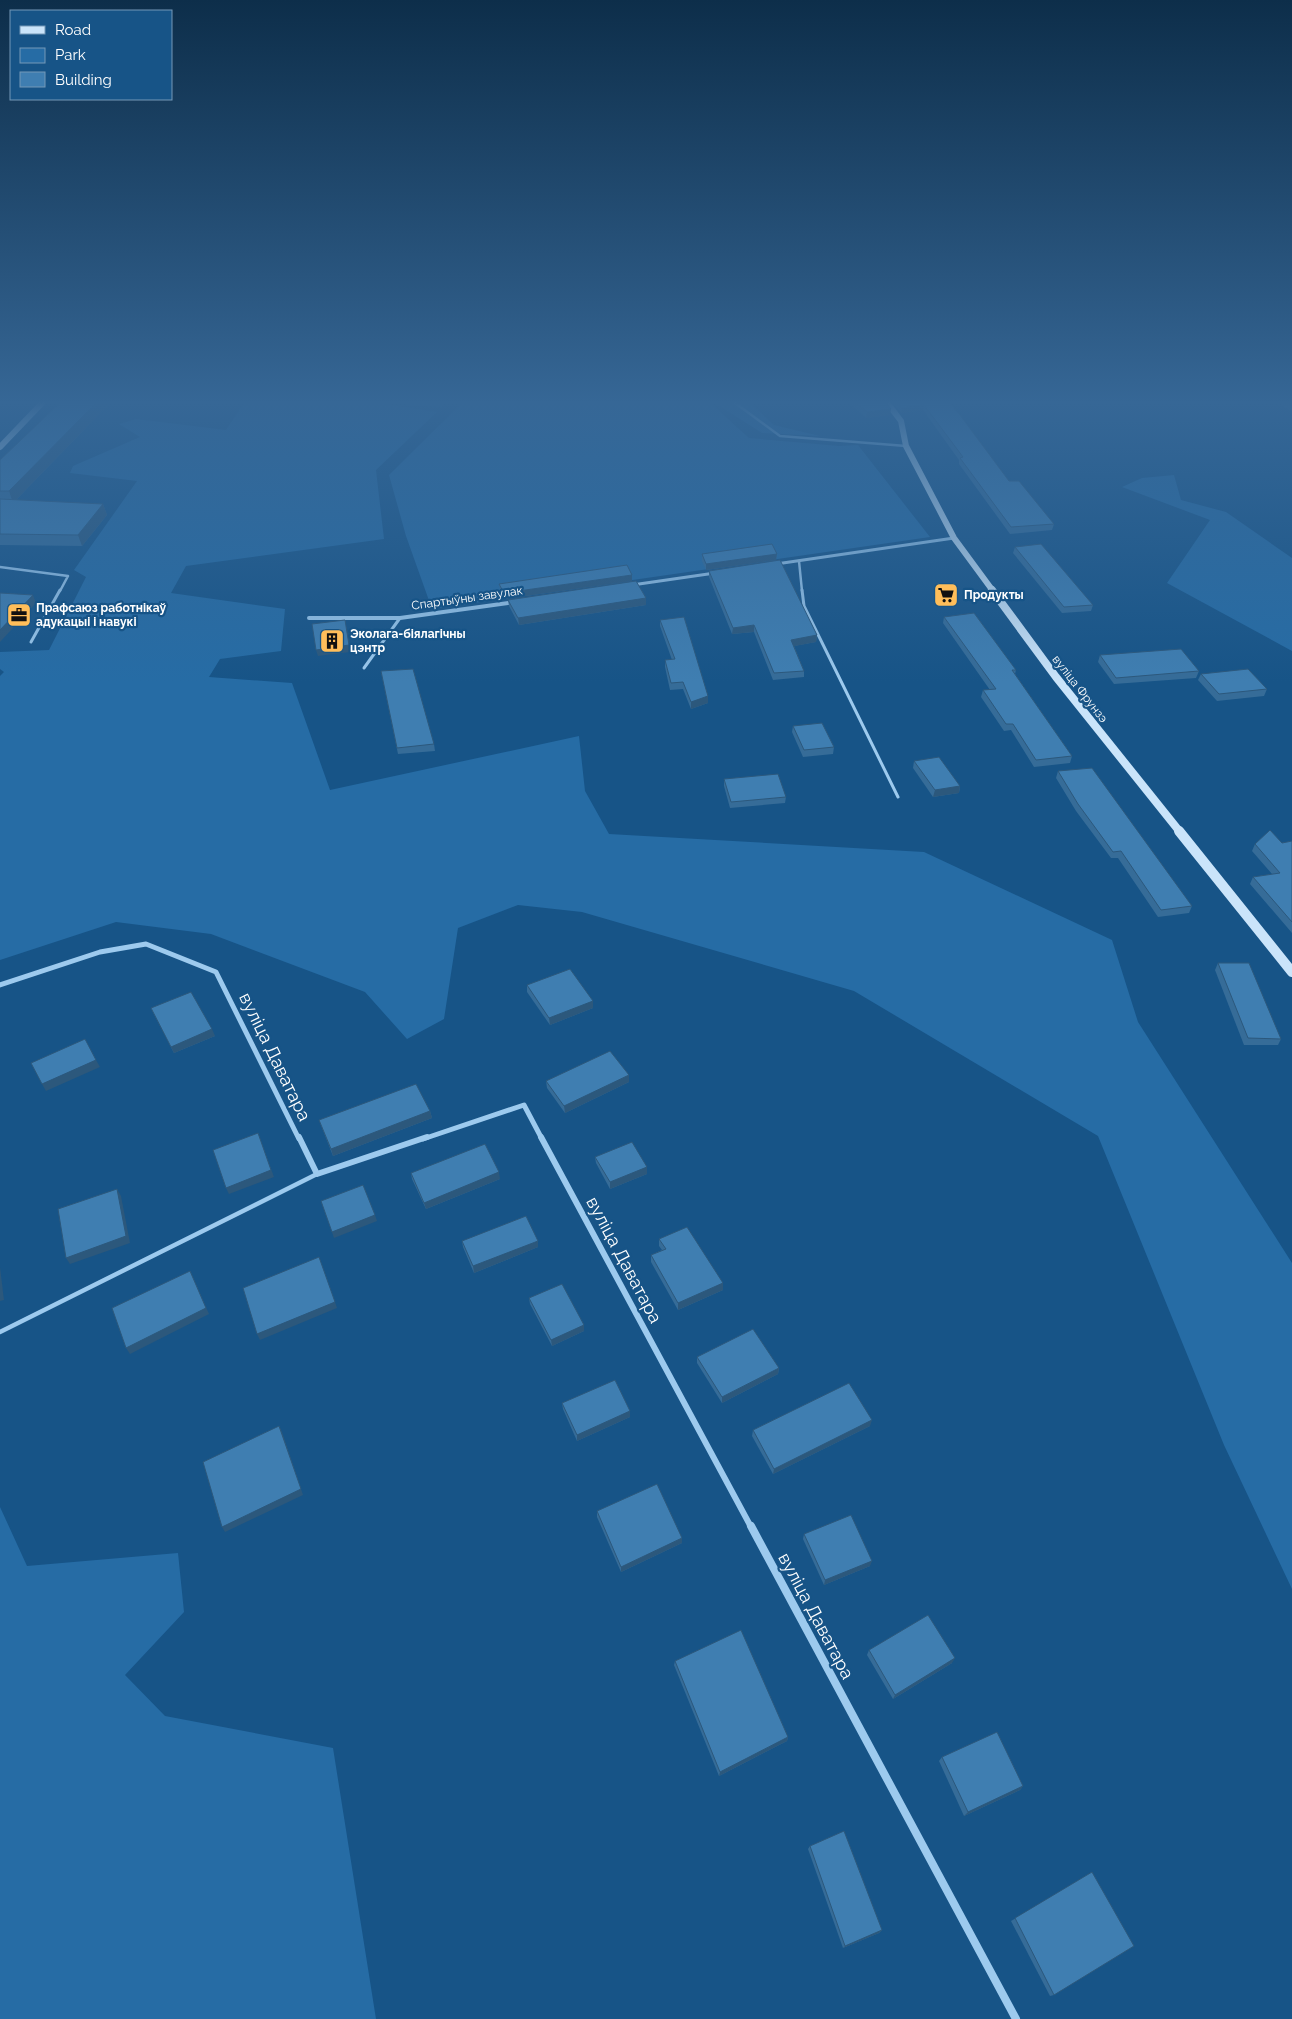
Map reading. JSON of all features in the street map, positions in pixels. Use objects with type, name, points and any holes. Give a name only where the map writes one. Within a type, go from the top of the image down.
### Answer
[{"type":"street","name":"вуліца Фрунзэ","points":[[931,494],[954,538],[1056,677],[1292,972]]},
{"type":"street","points":[[769,565],[954,538]]},
{"type":"street","points":[[624,586],[721,572]]},
{"type":"street","name":"Спартыўны завулак","points":[[309,618],[400,618],[517,601]]},
{"type":"street","name":"вуліца Даватара","points":[[0,985],[100,952],[146,944],[216,972],[317,1174],[524,1105],[1016,2019]]},
{"type":"lane","points":[[798,561],[804,606],[898,797]]},
{"type":"lane","points":[[0,567],[68,576],[32,642]]},
{"type":"lane","points":[[364,668],[400,618]]},
{"type":"lane","points":[[0,1332],[317,1174]]},
{"type":"green space","points":[[128,494],[379,494],[384,539],[186,566],[171,593],[285,609],[281,651],[220,659],[209,677],[292,683],[330,790],[579,736],[585,791],[609,834],[924,852],[1112,940],[1138,1022],[1292,1263],[1292,1589],[1224,1445],[1098,1136],[854,991],[582,912],[518,905],[458,928],[444,1019],[407,1039],[365,992],[211,934],[116,922],[0,960],[0,676],[4,672],[0,669],[0,652],[49,650],[86,577],[74,570]]},
{"type":"green space","points":[[394,494],[897,494],[930,537],[432,609],[406,536]]},
{"type":"green space","points":[[1141,494],[1179,494],[1181,500],[1226,512],[1292,558],[1292,651],[1167,583],[1210,520]]},
{"type":"green space","points":[[0,1507],[27,1566],[178,1553],[184,1612],[125,1675],[165,1716],[333,1748],[376,2019],[0,2019]]},
{"type":"building","points":[[987,494],[1030,494],[1054,524],[1011,527]]},
{"type":"building","points":[[0,499],[103,504],[78,535],[0,534]]},
{"type":"building","points":[[772,544],[777,554],[706,564],[702,554]]},
{"type":"building","points":[[1041,544],[1093,605],[1064,607],[1015,547]]},
{"type":"building","points":[[780,560],[817,635],[791,640],[804,671],[774,673],[754,625],[733,628],[709,571]]},
{"type":"building","points":[[627,565],[632,575],[504,593],[499,584]]},
{"type":"building","points":[[636,581],[646,598],[518,618],[508,600]]},
{"type":"building","points":[[0,593],[33,595],[0,630]]},
{"type":"building","points":[[974,613],[1016,670],[1012,670],[1072,756],[1036,760],[1013,724],[1006,724],[983,690],[996,689],[944,617]]},
{"type":"building","points":[[684,617],[708,696],[691,702],[683,682],[671,683],[665,660],[675,659],[660,620]]},
{"type":"building","name":"Эколага-біялагічны цэнтр","points":[[345,620],[349,645],[316,650],[312,624]]},
{"type":"building","points":[[1181,649],[1199,671],[1116,678],[1100,655]]},
{"type":"building","points":[[413,669],[434,744],[397,748],[381,671]]},
{"type":"building","points":[[1248,669],[1267,689],[1219,694],[1201,674]]},
{"type":"building","points":[[822,723],[834,747],[804,750],[793,726]]},
{"type":"building","points":[[939,757],[960,786],[935,790],[914,761]]},
{"type":"building","points":[[1092,768],[1192,906],[1161,910],[1121,851],[1113,852],[1078,804],[1058,771]]},
{"type":"building","points":[[778,774],[786,797],[731,802],[724,779]]},
{"type":"building","points":[[1270,830],[1282,843],[1292,841],[1292,922],[1253,877],[1280,873],[1255,844]]},
{"type":"building","points":[[1218,963],[1249,963],[1281,1039],[1248,1038]]},
{"type":"building","points":[[570,969],[593,1001],[549,1018],[527,985]]},
{"type":"building","points":[[191,992],[212,1029],[171,1047],[151,1008]]},
{"type":"building","points":[[85,1039],[96,1060],[42,1084],[31,1063]]},
{"type":"building","points":[[610,1051],[629,1075],[564,1106],[546,1081]]},
{"type":"building","points":[[416,1084],[430,1111],[331,1149],[319,1120]]},
{"type":"building","points":[[258,1133],[271,1170],[226,1188],[213,1150]]},
{"type":"building","points":[[632,1142],[647,1167],[610,1182],[595,1157]]},
{"type":"building","points":[[485,1144],[499,1172],[424,1203],[411,1173]]},
{"type":"building","points":[[363,1185],[375,1215],[332,1232],[321,1201]]},
{"type":"building","points":[[117,1189],[126,1236],[66,1258],[58,1209]]},
{"type":"building","points":[[526,1216],[538,1241],[473,1266],[462,1241]]},
{"type":"building","points":[[687,1227],[723,1283],[678,1303],[651,1255],[666,1249],[659,1239]]},
{"type":"building","points":[[319,1257],[335,1302],[257,1334],[243,1288]]},
{"type":"building","points":[[190,1271],[206,1308],[126,1348],[112,1308]]},
{"type":"building","points":[[562,1284],[584,1325],[551,1340],[529,1298]]},
{"type":"building","points":[[753,1329],[779,1368],[722,1397],[697,1357]]},
{"type":"building","points":[[615,1380],[630,1411],[577,1435],[562,1403]]},
{"type":"building","points":[[849,1383],[872,1420],[774,1469],[753,1430]]},
{"type":"building","points":[[279,1426],[301,1489],[222,1527],[203,1462]]},
{"type":"building","points":[[657,1484],[682,1538],[621,1567],[597,1511]]},
{"type":"building","points":[[851,1515],[872,1561],[825,1580],[804,1534]]},
{"type":"building","points":[[928,1615],[955,1658],[895,1695],[869,1650]]},
{"type":"building","points":[[741,1630],[788,1737],[720,1772],[675,1661]]},
{"type":"building","points":[[997,1732],[1023,1786],[968,1812],[942,1757]]},
{"type":"building","points":[[844,1831],[882,1930],[845,1946],[810,1846]]},
{"type":"building","points":[[1092,1872],[1134,1946],[1054,1995],[1015,1918]]},
{"type":"place","name":"Продукты","points":[[946,595]]},
{"type":"place","name":"Прафсаюз работнікаў адукацыі і навукі","points":[[19,615]]},
{"type":"place","name":"Эколага-біялагічны цэнтр","points":[[332,641]]}]
